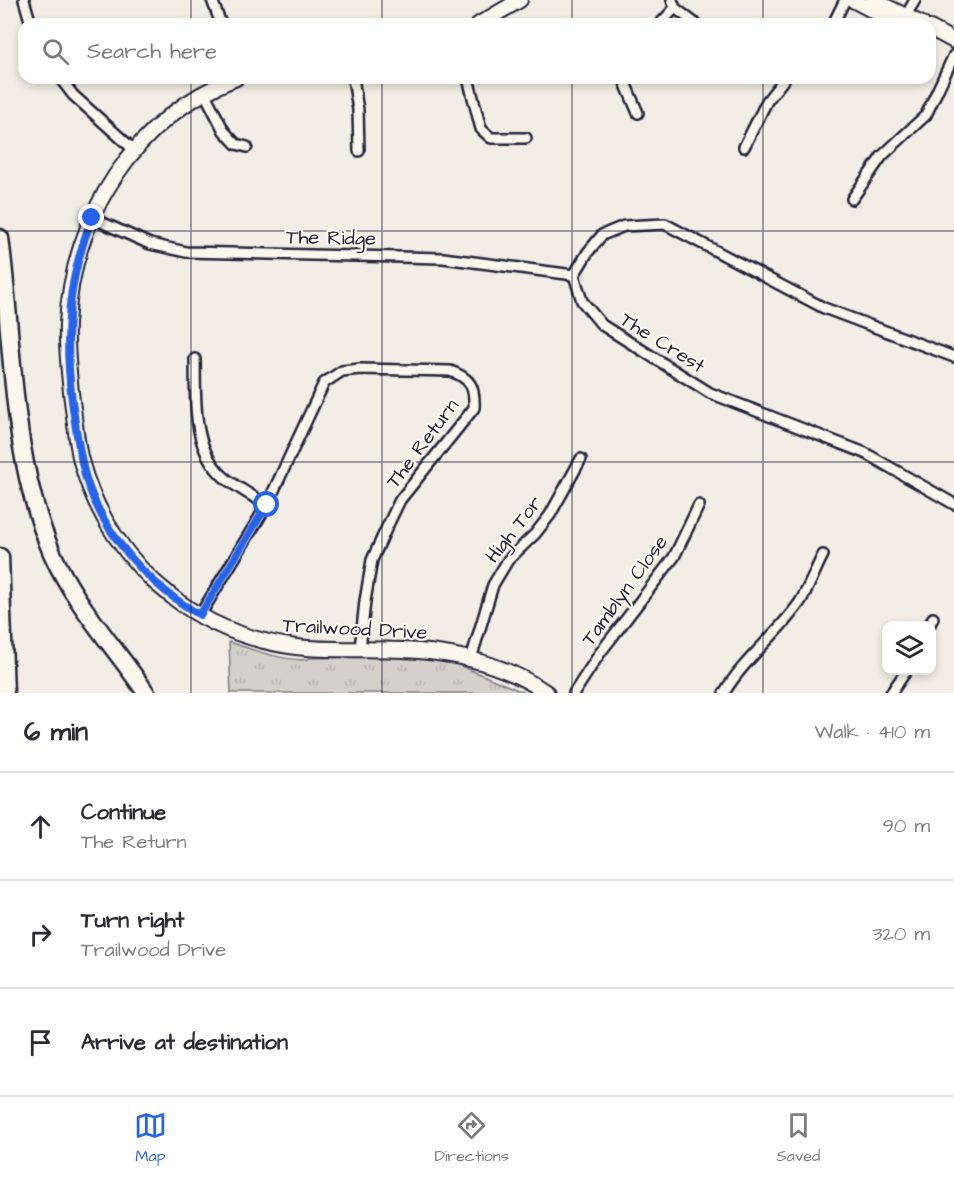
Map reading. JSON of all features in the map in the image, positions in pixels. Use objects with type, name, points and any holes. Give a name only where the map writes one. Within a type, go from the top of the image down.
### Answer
[{"type":"highway","points":[[0,238],[16,413],[34,499],[52,554],[82,606],[146,693]]},
{"type":"highway","points":[[0,557],[5,693]]},
{"type":"street","points":[[24,0],[28,18]]},
{"type":"street","points":[[212,0],[219,18]]},
{"type":"street","points":[[489,18],[520,0]]},
{"type":"street","points":[[835,18],[845,0]]},
{"type":"street","points":[[853,0],[895,18]]},
{"type":"street","points":[[873,0],[898,18]]},
{"type":"street","points":[[904,18],[915,0]]},
{"type":"street","points":[[664,18],[674,4],[689,18]]},
{"type":"street","points":[[936,32],[954,42]]},
{"type":"street","points":[[936,42],[954,50]]},
{"type":"street","points":[[852,199],[882,156],[926,115],[954,55]]},
{"type":"street","points":[[65,84],[134,150]]},
{"type":"street","name":"Trailwood Drive","points":[[222,84],[204,92],[171,114],[134,150],[111,182],[92,218],[81,249],[73,281],[67,324],[68,368],[81,460],[99,509],[123,547],[153,581],[183,605],[235,632],[267,642],[299,647],[424,651],[471,659],[527,681],[548,693]]},
{"type":"street","points":[[354,84],[358,110],[359,151]]},
{"type":"street","points":[[470,84],[481,129],[491,138],[526,138]]},
{"type":"street","points":[[626,84],[638,113]]},
{"type":"street","points":[[744,147],[767,102],[780,84]]},
{"type":"street","points":[[204,92],[224,131],[236,144],[246,147]]},
{"type":"street","name":"The Ridge","points":[[92,218],[150,244],[186,252],[443,258],[574,275]]},
{"type":"street","points":[[574,275],[602,235],[624,226],[665,224],[824,309],[954,357]]},
{"type":"street","name":"The Crest","points":[[574,275],[582,301],[602,326],[710,393],[865,453],[954,504]]},
{"type":"street","points":[[195,359],[196,415],[203,449],[223,476],[267,505]]},
{"type":"street","name":"The Return","points":[[200,615],[267,505],[324,383],[342,371],[360,369],[450,371],[464,376],[475,391],[474,408],[400,500],[387,527],[372,560],[360,649]]},
{"type":"street","name":"High Tor","points":[[471,659],[493,585],[508,560],[535,534],[550,515],[581,459]]},
{"type":"street","name":"Tamblyn Close","points":[[574,693],[600,653],[674,557],[699,505]]},
{"type":"street","points":[[724,693],[734,675],[800,601],[823,555]]},
{"type":"street","points":[[891,693],[904,675]]},
{"type":"green space","points":[[229,642],[271,655],[304,660],[396,656],[454,663],[525,693],[231,693]]},
{"type":"route","points":[[92,218],[73,281],[69,302],[67,346],[76,435],[88,484],[99,509],[138,566],[169,595],[200,615],[267,505]]}]
